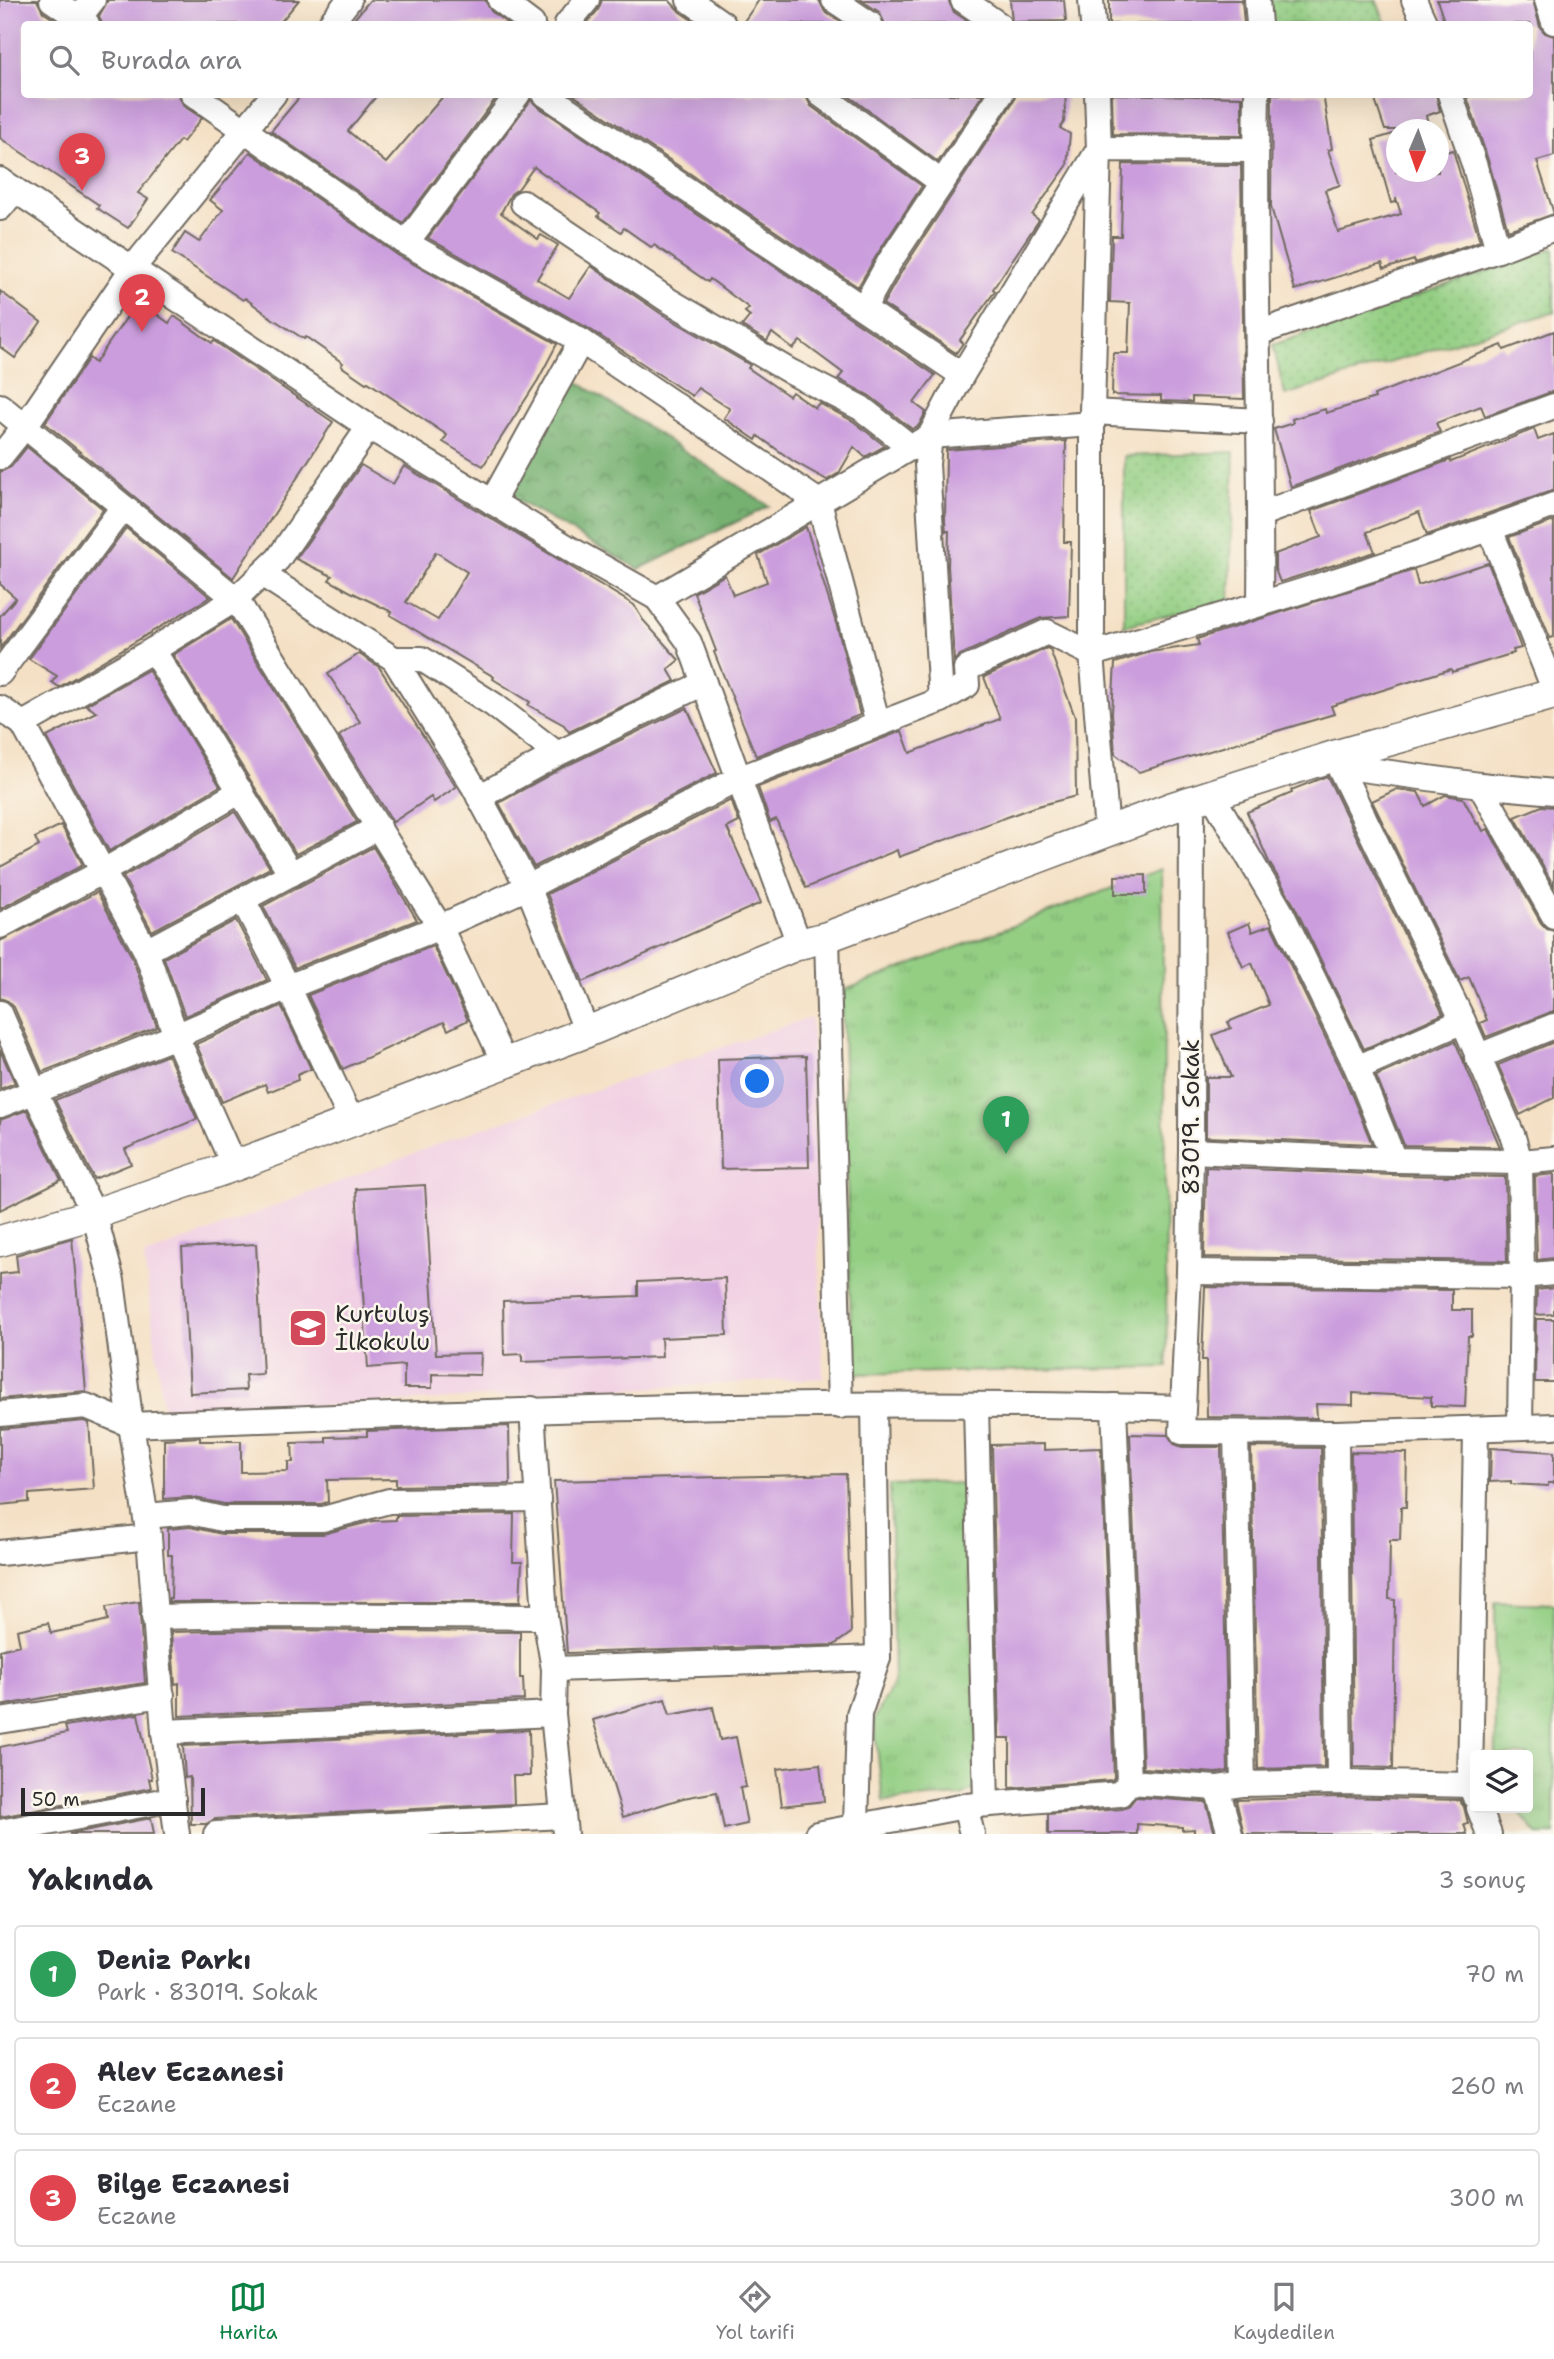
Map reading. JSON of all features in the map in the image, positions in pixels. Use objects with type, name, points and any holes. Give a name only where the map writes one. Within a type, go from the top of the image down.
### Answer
[{"type":"street","points":[[52,0],[86,14]]},
{"type":"street","points":[[332,21],[349,0]]},
{"type":"street","points":[[500,0],[528,21]]},
{"type":"street","points":[[569,21],[586,0]]},
{"type":"street","points":[[689,0],[719,21]]},
{"type":"street","points":[[834,0],[866,21]]},
{"type":"street","points":[[963,0],[994,21]]},
{"type":"street","points":[[1257,0],[1259,21]]},
{"type":"street","points":[[1414,0],[1424,21]]},
{"type":"street","points":[[1547,0],[1554,22]]},
{"type":"street","points":[[199,98],[406,243],[581,341],[819,502],[878,723]]},
{"type":"street","points":[[0,457],[25,426],[132,269],[271,98]]},
{"type":"street","points":[[406,243],[515,98]]},
{"type":"street","points":[[551,98],[962,375]]},
{"type":"street","points":[[826,98],[941,182]]},
{"type":"street","points":[[864,307],[990,98]]},
{"type":"street","points":[[1097,98],[1100,149],[1092,418],[1092,654],[1107,832]]},
{"type":"street","points":[[1257,98],[1260,603]]},
{"type":"street","points":[[1451,98],[1475,167],[1498,250]]},
{"type":"street","points":[[1100,149],[1256,150]]},
{"type":"street","points":[[921,442],[1100,149]]},
{"type":"street","points":[[5,193],[132,269],[369,427],[657,598],[689,642],[738,779],[813,941],[840,1406]]},
{"type":"street","points":[[523,203],[668,300],[791,372],[921,442],[927,464],[941,699]]},
{"type":"street","points":[[1258,332],[1498,250],[1554,228]]},
{"type":"street","points":[[492,502],[581,341]]},
{"type":"street","points":[[1261,514],[1554,405]]},
{"type":"street","points":[[0,406],[236,599],[440,926],[504,1062]]},
{"type":"street","points":[[657,598],[921,442],[1092,418],[1260,421]]},
{"type":"street","points":[[234,1166],[176,1036],[146,951],[8,716],[153,650],[236,599],[278,559],[369,427]]},
{"type":"street","points":[[0,1105],[176,1036],[528,887],[738,779],[941,699],[967,685],[966,669],[1047,632],[1092,654],[1490,529],[1554,505]]},
{"type":"street","points":[[0,673],[123,507]]},
{"type":"street","points":[[0,1241],[94,1214],[234,1166],[587,1032],[813,941],[1202,798],[1336,761],[1554,691],[1490,529]]},
{"type":"street","points":[[263,575],[394,659],[479,797],[528,887],[587,1032]]},
{"type":"street","points":[[153,650],[291,874]]},
{"type":"street","points":[[394,659],[422,659],[494,705],[557,754]]},
{"type":"street","points":[[479,797],[557,754],[704,683]]},
{"type":"street","points":[[1336,761],[1480,785],[1554,792]]},
{"type":"street","points":[[1336,761],[1463,1021],[1513,1137],[1520,1163],[1520,1427]]},
{"type":"street","points":[[1480,785],[1554,916]]},
{"type":"street","points":[[0,926],[102,872],[241,791]]},
{"type":"street","points":[[1202,798],[1281,912],[1357,1068],[1394,1160]]},
{"type":"street","name":"83019. Sokak","points":[[1182,1420],[1189,1272],[1202,798]]},
{"type":"street","points":[[146,951],[379,827]]},
{"type":"street","points":[[243,900],[352,1122]]},
{"type":"street","points":[[0,1013],[35,1093],[94,1214],[112,1281],[148,1527],[164,1731],[177,1834]]},
{"type":"street","points":[[1357,1068],[1463,1021]]},
{"type":"street","points":[[1478,1057],[1554,1026]]},
{"type":"street","points":[[1191,1151],[1520,1163],[1554,1159]]},
{"type":"street","points":[[1189,1272],[1522,1276],[1554,1273]]},
{"type":"street","points":[[856,1826],[859,1714],[878,1658],[874,1405]]},
{"type":"street","points":[[0,1414],[86,1406],[131,1425],[532,1409],[874,1405],[1114,1406],[1237,1433],[1476,1430],[1554,1426]]},
{"type":"street","points":[[972,1834],[976,1805],[976,1406]]},
{"type":"street","points":[[817,1834],[976,1805],[1121,1794],[1129,1782],[1114,1406]]},
{"type":"street","points":[[216,1834],[564,1825],[553,1714],[554,1669],[545,1618],[532,1409]]},
{"type":"street","points":[[1475,1750],[1476,1430]]},
{"type":"street","points":[[1237,1433],[1243,1784]]},
{"type":"street","points":[[1336,1433],[1339,1782]]},
{"type":"street","points":[[0,1553],[148,1527],[191,1512],[222,1518],[323,1519],[389,1501],[537,1499]]},
{"type":"street","points":[[155,1617],[276,1615],[545,1618]]},
{"type":"street","points":[[554,1669],[878,1658]]},
{"type":"street","points":[[0,1721],[162,1695]]},
{"type":"street","points":[[164,1731],[553,1714]]},
{"type":"street","points":[[1129,1782],[1217,1788],[1243,1784],[1339,1782],[1470,1796]]},
{"type":"street","points":[[1217,1788],[1230,1834]]},
{"type":"street","points":[[0,1832],[173,1799]]},
{"type":"street","points":[[1481,1813],[1489,1834]]},
{"type":"shaded area","points":[[811,1017],[823,1378],[164,1415],[144,1256],[451,1139]]},
{"type":"green space","points":[[1268,0],[1376,0],[1385,21],[1269,21]]},
{"type":"green space","points":[[1554,248],[1554,312],[1285,395],[1273,345]]},
{"type":"green space","points":[[575,380],[769,506],[639,569],[509,496]]},
{"type":"green space","points":[[1234,452],[1230,600],[1124,626],[1124,456]]},
{"type":"green space","points":[[1162,869],[1167,1367],[852,1374],[842,991]]},
{"type":"green space","points":[[965,1483],[979,1786],[962,1796],[883,1801],[874,1720],[894,1683],[890,1485]]},
{"type":"green space","points":[[1495,1602],[1554,1604],[1554,1834],[1537,1834],[1519,1813],[1533,1813],[1533,1750],[1496,1750]]},
{"type":"building","points":[[0,0],[37,0],[43,12],[56,21],[21,21],[21,98],[180,98],[184,106],[202,118],[183,142],[180,140],[138,193],[148,199],[128,228],[97,208],[99,205],[0,138]]},
{"type":"building","points":[[108,0],[299,0],[282,21],[101,21],[99,16]]},
{"type":"building","points":[[370,0],[485,0],[491,11],[504,21],[352,21]]},
{"type":"building","points":[[602,0],[669,0],[694,21],[589,21]]},
{"type":"building","points":[[759,0],[819,0],[825,12],[839,21],[744,21]]},
{"type":"building","points":[[861,0],[948,0],[954,12],[968,21],[884,21],[879,12]]},
{"type":"building","points":[[1010,0],[1064,0],[1066,21],[1012,21]]},
{"type":"building","points":[[1109,0],[1242,0],[1244,21],[1109,21]]},
{"type":"building","points":[[1437,0],[1533,0],[1540,27],[1545,33],[1554,36],[1554,156],[1537,161],[1554,214],[1508,230],[1467,98],[1533,98],[1533,21],[1444,21]]},
{"type":"building","points":[[299,98],[375,98],[348,131],[386,163],[442,98],[496,98],[403,223],[271,131]]},
{"type":"building","points":[[578,98],[807,98],[811,106],[922,186],[858,287]]},
{"type":"building","points":[[851,98],[980,98],[938,162]]},
{"type":"building","points":[[1014,98],[1066,98],[1064,122],[1060,128],[1070,134],[1067,166],[1032,215],[1039,220],[993,289],[995,291],[960,340],[963,343],[956,353],[883,304],[903,269]]},
{"type":"building","points":[[1112,98],[1242,98],[1242,135],[1113,134]]},
{"type":"building","points":[[1272,98],[1324,98],[1332,149],[1328,150],[1340,185],[1325,190],[1338,232],[1401,214],[1396,198],[1396,202],[1391,203],[1373,140],[1386,136],[1386,182],[1449,182],[1449,151],[1453,150],[1480,241],[1415,263],[1414,260],[1384,269],[1382,263],[1295,290],[1271,207]]},
{"type":"building","points":[[1374,98],[1437,98],[1440,111],[1426,116],[1427,119],[1386,119],[1386,130]]},
{"type":"building","points":[[531,100],[935,375],[914,403],[926,412],[919,425],[912,429],[870,396],[838,379],[843,373],[800,341],[793,349],[772,333],[767,341],[742,326],[750,316],[745,312],[749,308],[710,279],[708,282],[654,245],[651,247],[624,228],[621,232],[598,216],[600,213],[534,167],[511,194],[501,213],[538,239],[541,235],[558,245],[537,279],[569,298],[591,266],[660,313],[750,365],[748,368],[789,396],[792,392],[815,408],[819,403],[853,421],[885,446],[865,457],[854,447],[839,473],[827,480],[793,461],[758,436],[756,440],[724,418],[730,409],[698,388],[692,396],[588,328],[428,238]]},
{"type":"building","points":[[250,152],[399,256],[557,344],[538,380],[483,466],[443,442],[447,435],[341,366],[343,363],[306,337],[304,339],[245,298],[243,300],[172,253],[185,233],[199,242],[223,210],[210,200]]},
{"type":"building","points":[[1123,164],[1241,165],[1244,399],[1192,397],[1192,402],[1161,401],[1161,396],[1112,395],[1113,353],[1128,353],[1130,303],[1110,302],[1112,236],[1121,236]]},
{"type":"building","points":[[0,291],[41,322],[15,358],[0,347]]},
{"type":"building","points":[[138,301],[169,323],[174,316],[333,422],[233,578],[45,423],[89,358],[95,363]]},
{"type":"building","points":[[1554,331],[1554,391],[1485,416],[1481,406],[1436,423],[1440,432],[1291,487],[1274,429],[1293,423],[1292,419],[1325,409],[1326,413],[1375,398],[1374,395],[1502,345],[1504,350]]},
{"type":"building","points":[[1534,429],[1538,440],[1554,434],[1554,490],[1427,535],[1419,512],[1367,532],[1375,552],[1280,582],[1275,569],[1275,554],[1321,537],[1311,511],[1450,460],[1451,462]]},
{"type":"building","points":[[1066,441],[1064,542],[1071,542],[1069,616],[1041,618],[960,655],[954,661],[948,566],[949,531],[946,531],[945,521],[946,450]]},
{"type":"building","points":[[27,447],[103,509],[0,648],[0,616],[16,598],[0,584],[0,472],[11,467]]},
{"type":"building","points":[[361,465],[393,484],[404,466],[634,605],[643,620],[679,660],[668,669],[675,681],[569,732],[564,725],[528,705],[530,702],[493,679],[494,677],[390,615],[392,612],[329,580],[332,576],[296,559]],"holes":[[[436,552],[467,572],[438,620],[406,602]]]},
{"type":"building","points":[[1554,521],[1554,637],[1550,638],[1509,537]]},
{"type":"building","points":[[806,527],[837,626],[860,715],[756,756],[714,652],[716,651],[694,593],[725,575],[733,595],[767,582],[758,555]]},
{"type":"building","points":[[126,528],[210,597],[59,687],[52,682],[57,676],[29,659]]},
{"type":"building","points":[[1488,563],[1521,648],[1513,650],[1514,653],[1452,672],[1451,669],[1331,706],[1334,714],[1139,772],[1115,754],[1112,713],[1115,663],[1150,652],[1199,645],[1197,639],[1414,570],[1418,585]]},
{"type":"building","points":[[231,619],[357,822],[296,854],[173,655]]},
{"type":"building","points":[[1047,648],[1075,717],[1076,796],[1034,807],[899,857],[897,850],[806,888],[776,819],[770,822],[758,787],[902,731],[910,753],[1000,719],[984,677]]},
{"type":"building","points":[[359,654],[379,667],[456,787],[434,802],[431,797],[393,822],[339,736],[360,722],[328,674]]},
{"type":"building","points":[[148,670],[220,786],[109,851],[47,737],[96,712],[86,705]]},
{"type":"building","points":[[687,708],[717,773],[534,867],[499,803],[564,767]]},
{"type":"building","points":[[1327,776],[1443,1014],[1364,1049],[1294,905],[1269,862],[1247,812]]},
{"type":"building","points":[[1397,789],[1418,792],[1425,806],[1445,795],[1463,798],[1477,824],[1479,823],[1483,831],[1488,829],[1541,923],[1554,931],[1554,1011],[1486,1037],[1480,1023],[1487,1020],[1469,977],[1460,981],[1372,801]]},
{"type":"building","points":[[731,800],[739,822],[727,828],[761,903],[583,982],[547,894]]},
{"type":"building","points":[[1542,806],[1554,807],[1554,886],[1515,817]]},
{"type":"building","points":[[235,812],[270,868],[152,931],[123,877]]},
{"type":"building","points":[[61,825],[83,865],[0,909],[0,867],[39,846],[35,838]]},
{"type":"building","points":[[373,847],[417,920],[295,968],[263,906]]},
{"type":"building","points":[[1146,875],[1146,894],[1115,894],[1115,876]]},
{"type":"building","points":[[97,892],[132,957],[157,1027],[42,1072],[14,1007],[0,998],[0,941]]},
{"type":"building","points":[[236,920],[267,980],[185,1016],[164,958]]},
{"type":"building","points":[[1249,923],[1252,932],[1271,925],[1343,1074],[1372,1144],[1206,1137],[1206,1077],[1231,1077],[1213,1035],[1231,1028],[1228,1022],[1269,1005],[1252,963],[1243,967],[1228,932]]},
{"type":"building","points":[[433,946],[468,1020],[448,1030],[444,1022],[343,1069],[308,995]]},
{"type":"building","points":[[281,1006],[311,1069],[297,1075],[298,1080],[268,1092],[265,1084],[222,1102],[196,1044]]},
{"type":"building","points":[[1455,1041],[1500,1147],[1404,1145],[1376,1076]]},
{"type":"building","points":[[1554,1042],[1554,1098],[1520,1115],[1498,1065]]},
{"type":"building","points":[[0,1050],[15,1083],[0,1089]]},
{"type":"building","points":[[168,1055],[197,1119],[125,1149],[131,1164],[94,1179],[55,1100]]},
{"type":"building","points":[[806,1056],[809,1167],[721,1169],[718,1059]]},
{"type":"building","points":[[27,1110],[61,1180],[0,1210],[0,1120]]},
{"type":"building","points":[[1206,1167],[1505,1177],[1507,1261],[1204,1257]]},
{"type":"building","points":[[1554,1174],[1554,1258],[1537,1260],[1535,1176]]},
{"type":"building","points":[[425,1185],[436,1354],[481,1353],[480,1375],[432,1374],[432,1388],[404,1388],[404,1365],[368,1368],[356,1189]]},
{"type":"building","points":[[72,1238],[86,1391],[0,1399],[0,1274],[18,1272],[16,1255]]},
{"type":"building","points":[[256,1244],[263,1374],[245,1375],[246,1390],[190,1393],[182,1248]]},
{"type":"building","points":[[725,1278],[727,1335],[661,1338],[662,1357],[522,1362],[522,1354],[504,1355],[503,1301],[638,1296],[638,1282]]},
{"type":"building","points":[[1205,1287],[1452,1290],[1452,1310],[1472,1310],[1472,1336],[1468,1336],[1465,1407],[1431,1406],[1431,1397],[1353,1393],[1353,1405],[1316,1404],[1317,1418],[1207,1417],[1206,1360],[1202,1360]]},
{"type":"building","points":[[1554,1288],[1554,1314],[1536,1315],[1537,1290]]},
{"type":"building","points":[[1536,1319],[1554,1319],[1554,1382],[1535,1382]]},
{"type":"building","points":[[84,1421],[89,1423],[94,1489],[29,1494],[29,1502],[0,1505],[0,1429]]},
{"type":"building","points":[[509,1426],[510,1484],[396,1486],[396,1479],[327,1480],[328,1502],[321,1504],[224,1504],[190,1497],[164,1499],[164,1439],[200,1437],[200,1441],[241,1441],[241,1472],[288,1471],[288,1462],[293,1462],[292,1443],[326,1442],[326,1437],[367,1436],[367,1431]]},
{"type":"building","points":[[1130,1434],[1168,1435],[1174,1444],[1182,1447],[1221,1447],[1228,1771],[1216,1773],[1143,1768]]},
{"type":"building","points":[[1044,1444],[1044,1450],[1101,1448],[1114,1777],[1112,1780],[1010,1788],[1010,1738],[999,1738],[992,1445]]},
{"type":"building","points":[[1251,1447],[1321,1448],[1324,1767],[1258,1769]]},
{"type":"building","points":[[1491,1448],[1554,1452],[1554,1483],[1548,1483],[1548,1486],[1511,1484],[1511,1481],[1490,1482]]},
{"type":"building","points":[[1351,1452],[1407,1453],[1406,1507],[1401,1507],[1400,1540],[1390,1540],[1389,1599],[1395,1600],[1393,1768],[1354,1767]]},
{"type":"building","points":[[846,1474],[851,1633],[834,1645],[567,1653],[554,1481]]},
{"type":"building","points":[[514,1514],[513,1562],[522,1562],[520,1602],[169,1602],[172,1555],[168,1555],[168,1529],[190,1527],[222,1534],[323,1534],[373,1521],[396,1520],[396,1516]]},
{"type":"building","points":[[139,1602],[145,1683],[0,1706],[0,1650],[20,1645],[17,1630],[48,1623],[51,1633],[80,1627],[108,1620],[106,1607]]},
{"type":"building","points":[[171,1632],[520,1632],[520,1678],[523,1678],[524,1700],[179,1716],[179,1683],[175,1684]]},
{"type":"building","points":[[665,1699],[670,1715],[713,1707],[720,1740],[736,1737],[746,1787],[740,1788],[747,1824],[724,1829],[717,1792],[683,1798],[623,1817],[593,1720]]},
{"type":"building","points":[[138,1714],[152,1779],[149,1779],[151,1788],[0,1817],[0,1747],[67,1733],[65,1726]]},
{"type":"building","points":[[529,1730],[530,1776],[513,1776],[514,1804],[215,1819],[206,1824],[191,1824],[190,1777],[185,1778],[183,1746]]},
{"type":"building","points":[[820,1764],[824,1801],[782,1806],[777,1769]]},
{"type":"building","points":[[1136,1797],[1206,1802],[1215,1834],[1194,1834],[1194,1829],[1182,1830],[1182,1827],[1137,1824],[1137,1834],[1048,1834],[1048,1814],[1122,1809],[1128,1807]]},
{"type":"building","points":[[1339,1797],[1460,1800],[1468,1823],[1464,1824],[1467,1834],[1244,1834],[1236,1800]]},
{"type":"building","points":[[151,1818],[154,1834],[69,1834]]},
{"type":"place","name":"Bilge Eczanesi","points":[[82,191]]},
{"type":"place","name":"Alev Eczanesi","points":[[142,332]]},
{"type":"place","name":"Deniz Parkı","points":[[1006,1154]]},
{"type":"place","name":"Kurtuluş İlkokulu","points":[[308,1328]]}]
